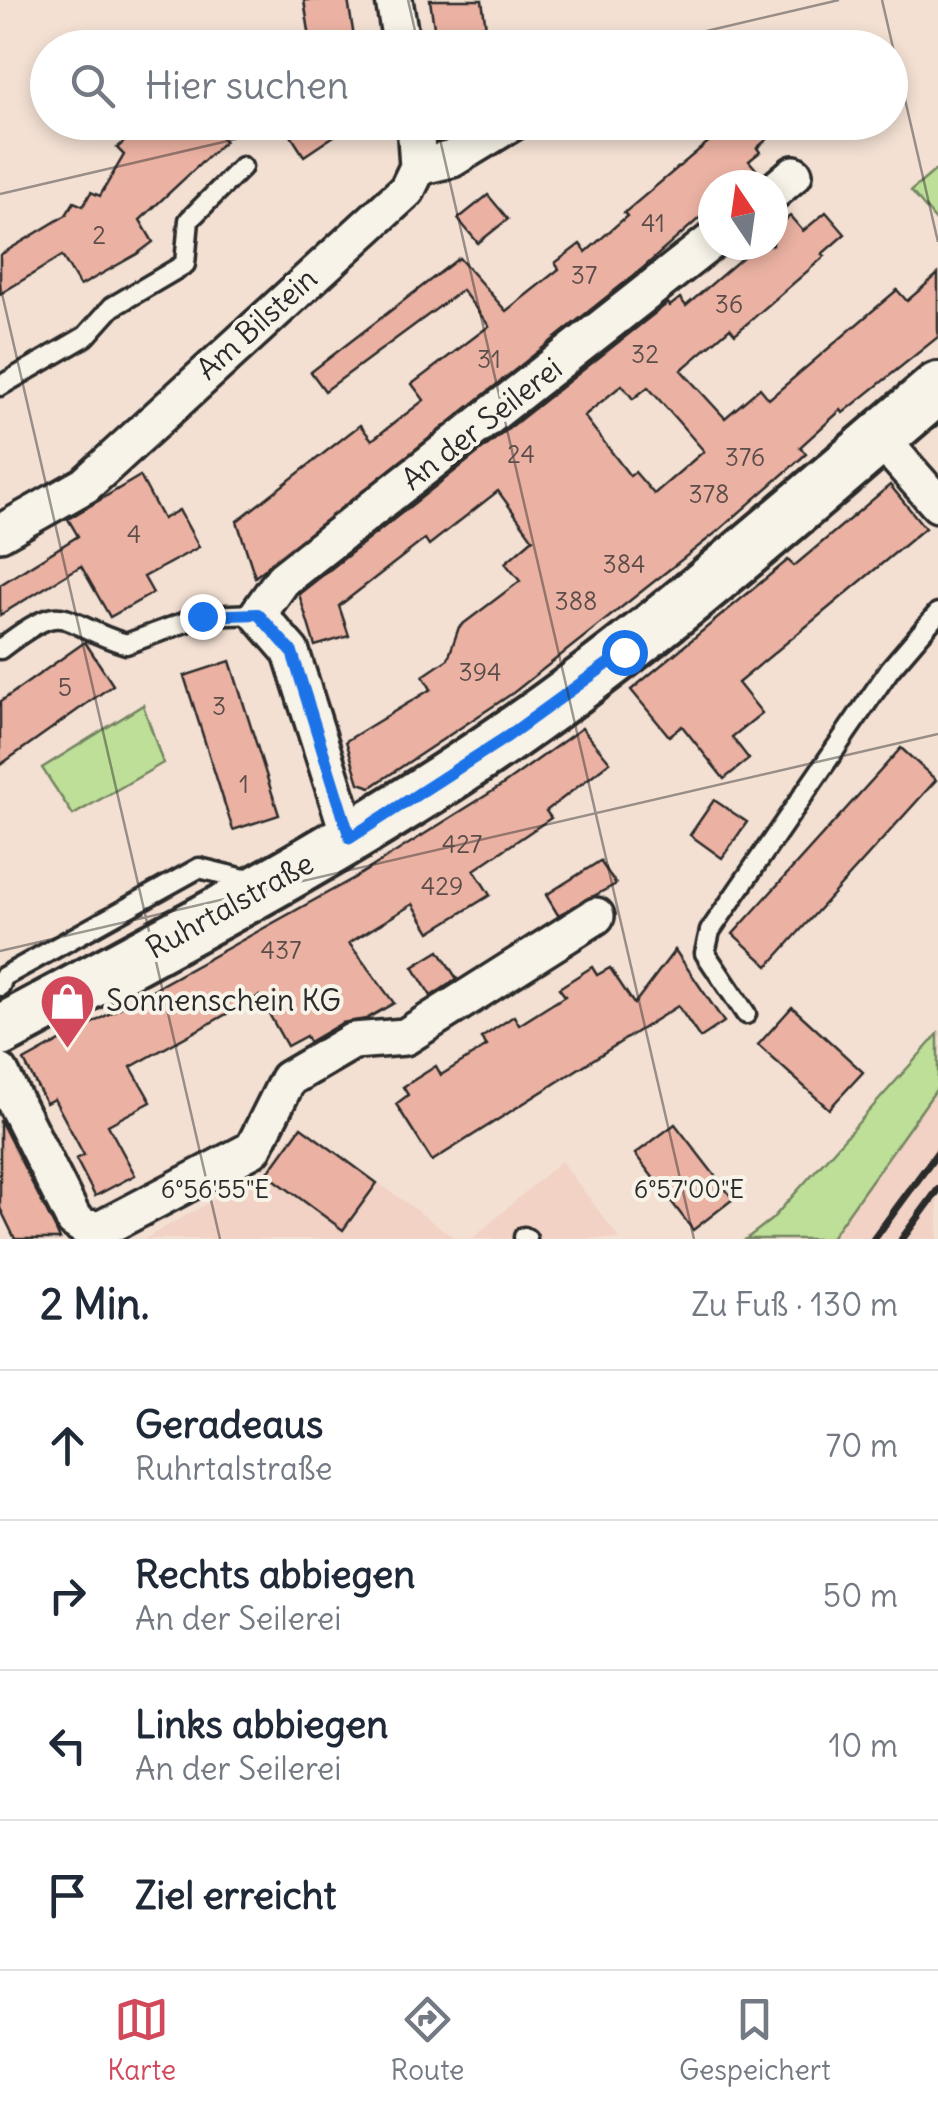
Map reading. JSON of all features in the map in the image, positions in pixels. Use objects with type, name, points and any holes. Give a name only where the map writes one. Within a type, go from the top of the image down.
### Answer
[{"type":"main road","name":"Ruhrtalstraße","points":[[0,1031],[272,885],[508,736],[624,652],[938,388]]},
{"type":"street","points":[[394,0],[399,30]]},
{"type":"street","points":[[416,140],[418,167],[452,158],[482,140]]},
{"type":"street","name":"Am Bilstein","points":[[0,533],[85,485],[406,190],[418,167]]},
{"type":"street","name":"An der Seilerei","points":[[258,614],[282,579],[698,252]]},
{"type":"street","points":[[880,438],[938,504]]},
{"type":"street","points":[[258,614],[292,652],[350,838]]},
{"type":"street","points":[[0,1072],[74,1220],[87,1234],[124,1221],[253,1149],[288,1079],[353,1041],[405,1037],[596,916]]},
{"type":"lane","points":[[0,386],[86,336],[112,307],[185,264],[189,220],[242,167]]},
{"type":"lane","points":[[746,1014],[705,953],[710,931],[890,668],[938,613]]},
{"type":"lane","points":[[0,649],[39,619],[64,614],[126,644],[202,616],[258,614]]},
{"type":"lane","points":[[0,986],[3,977],[199,868],[272,885]]},
{"type":"shaded area","points":[[938,1087],[938,1239],[830,1239]]},
{"type":"shaded area","points":[[299,1125],[456,1239],[144,1239],[265,1171]]},
{"type":"shaded area","points":[[561,1161],[620,1239],[472,1239]]},
{"type":"green space","points":[[938,168],[938,223],[911,191]]},
{"type":"green space","points":[[143,705],[163,763],[73,815],[42,768]]},
{"type":"green space","points":[[938,1034],[938,1087],[830,1239],[746,1239],[772,1219]]},
{"type":"building","points":[[304,0],[348,0],[353,30],[309,30]]},
{"type":"building","points":[[430,0],[482,0],[486,28],[434,30]]},
{"type":"building","points":[[126,140],[225,141],[140,220],[153,242],[137,254],[80,286],[62,256],[0,294],[0,255],[66,215],[74,202],[83,206],[91,192],[100,196],[124,155],[117,148]]},
{"type":"building","points":[[294,140],[328,140],[304,156]]},
{"type":"building","points":[[711,140],[766,140],[749,161],[755,170],[698,170],[698,219],[643,268],[255,577],[237,521],[360,425],[372,440],[424,400],[412,384],[489,326],[462,290],[325,391],[311,372],[459,258],[506,311],[559,269],[555,263],[580,244],[586,252],[627,216],[624,213]]},
{"type":"building","points":[[488,195],[508,219],[478,243],[458,219]]},
{"type":"building","points":[[826,212],[845,234],[735,334],[730,328],[681,370],[725,418],[760,388],[769,399],[897,290],[907,301],[938,274],[938,337],[843,413],[841,410],[800,447],[806,454],[718,531],[513,693],[371,787],[359,783],[346,741],[431,689],[423,676],[448,659],[459,627],[520,581],[505,563],[533,539],[498,491],[429,545],[425,539],[339,606],[349,636],[315,646],[299,594],[668,303],[670,306],[680,298],[686,306],[740,260],[788,260],[790,216],[803,231]],"holes":[[[622,385],[633,399],[648,387],[704,451],[654,494],[635,472],[630,476],[584,416]]]},
{"type":"building","points":[[140,476],[163,519],[179,510],[199,547],[144,577],[153,593],[110,617],[81,566],[0,615],[0,585],[78,536],[68,519]]},
{"type":"building","points":[[890,485],[925,528],[738,683],[762,713],[732,737],[749,759],[724,779],[682,726],[669,736],[631,690],[788,560],[794,566]]},
{"type":"building","points":[[85,642],[113,685],[0,765],[0,702]]},
{"type":"building","points":[[230,661],[279,815],[233,830],[184,676]]},
{"type":"building","points":[[582,728],[610,762],[546,811],[551,818],[474,870],[490,895],[430,932],[413,904],[349,943],[394,1003],[366,1019],[342,1023],[309,1042],[306,1036],[287,1046],[259,996],[131,1067],[151,1102],[108,1125],[135,1175],[95,1196],[76,1159],[84,1155],[54,1099],[46,1103],[24,1061],[356,877],[501,786]]},
{"type":"building","points":[[901,748],[936,780],[768,966],[733,934]]},
{"type":"building","points":[[714,800],[747,822],[722,858],[690,835]]},
{"type":"building","points":[[600,861],[616,884],[558,915],[546,895]]},
{"type":"building","points":[[675,950],[724,1022],[700,1038],[678,1006],[432,1161],[396,1104],[408,1095],[403,1087],[436,1066],[441,1075],[487,1046],[481,1038],[514,1016],[519,1025],[565,996],[559,988],[592,967],[597,975],[610,968],[634,1004]]},
{"type":"building","points":[[439,951],[457,979],[431,996],[413,967]]},
{"type":"building","points":[[792,1007],[863,1072],[829,1109],[758,1045]]},
{"type":"building","points":[[0,1120],[60,1239],[15,1239],[0,1208]]},
{"type":"building","points":[[675,1124],[733,1199],[693,1230],[635,1154]]},
{"type":"building","points":[[301,1127],[377,1183],[343,1230],[267,1174]]},
{"type":"railway","points":[[874,1239],[938,1152]]},
{"type":"railway","points":[[902,1239],[938,1190]]},
{"type":"place","name":"Sonnenschein KG","points":[[67,1050]]},
{"type":"route","points":[[202,616],[258,614],[292,652],[350,838],[508,736],[624,652]]}]
